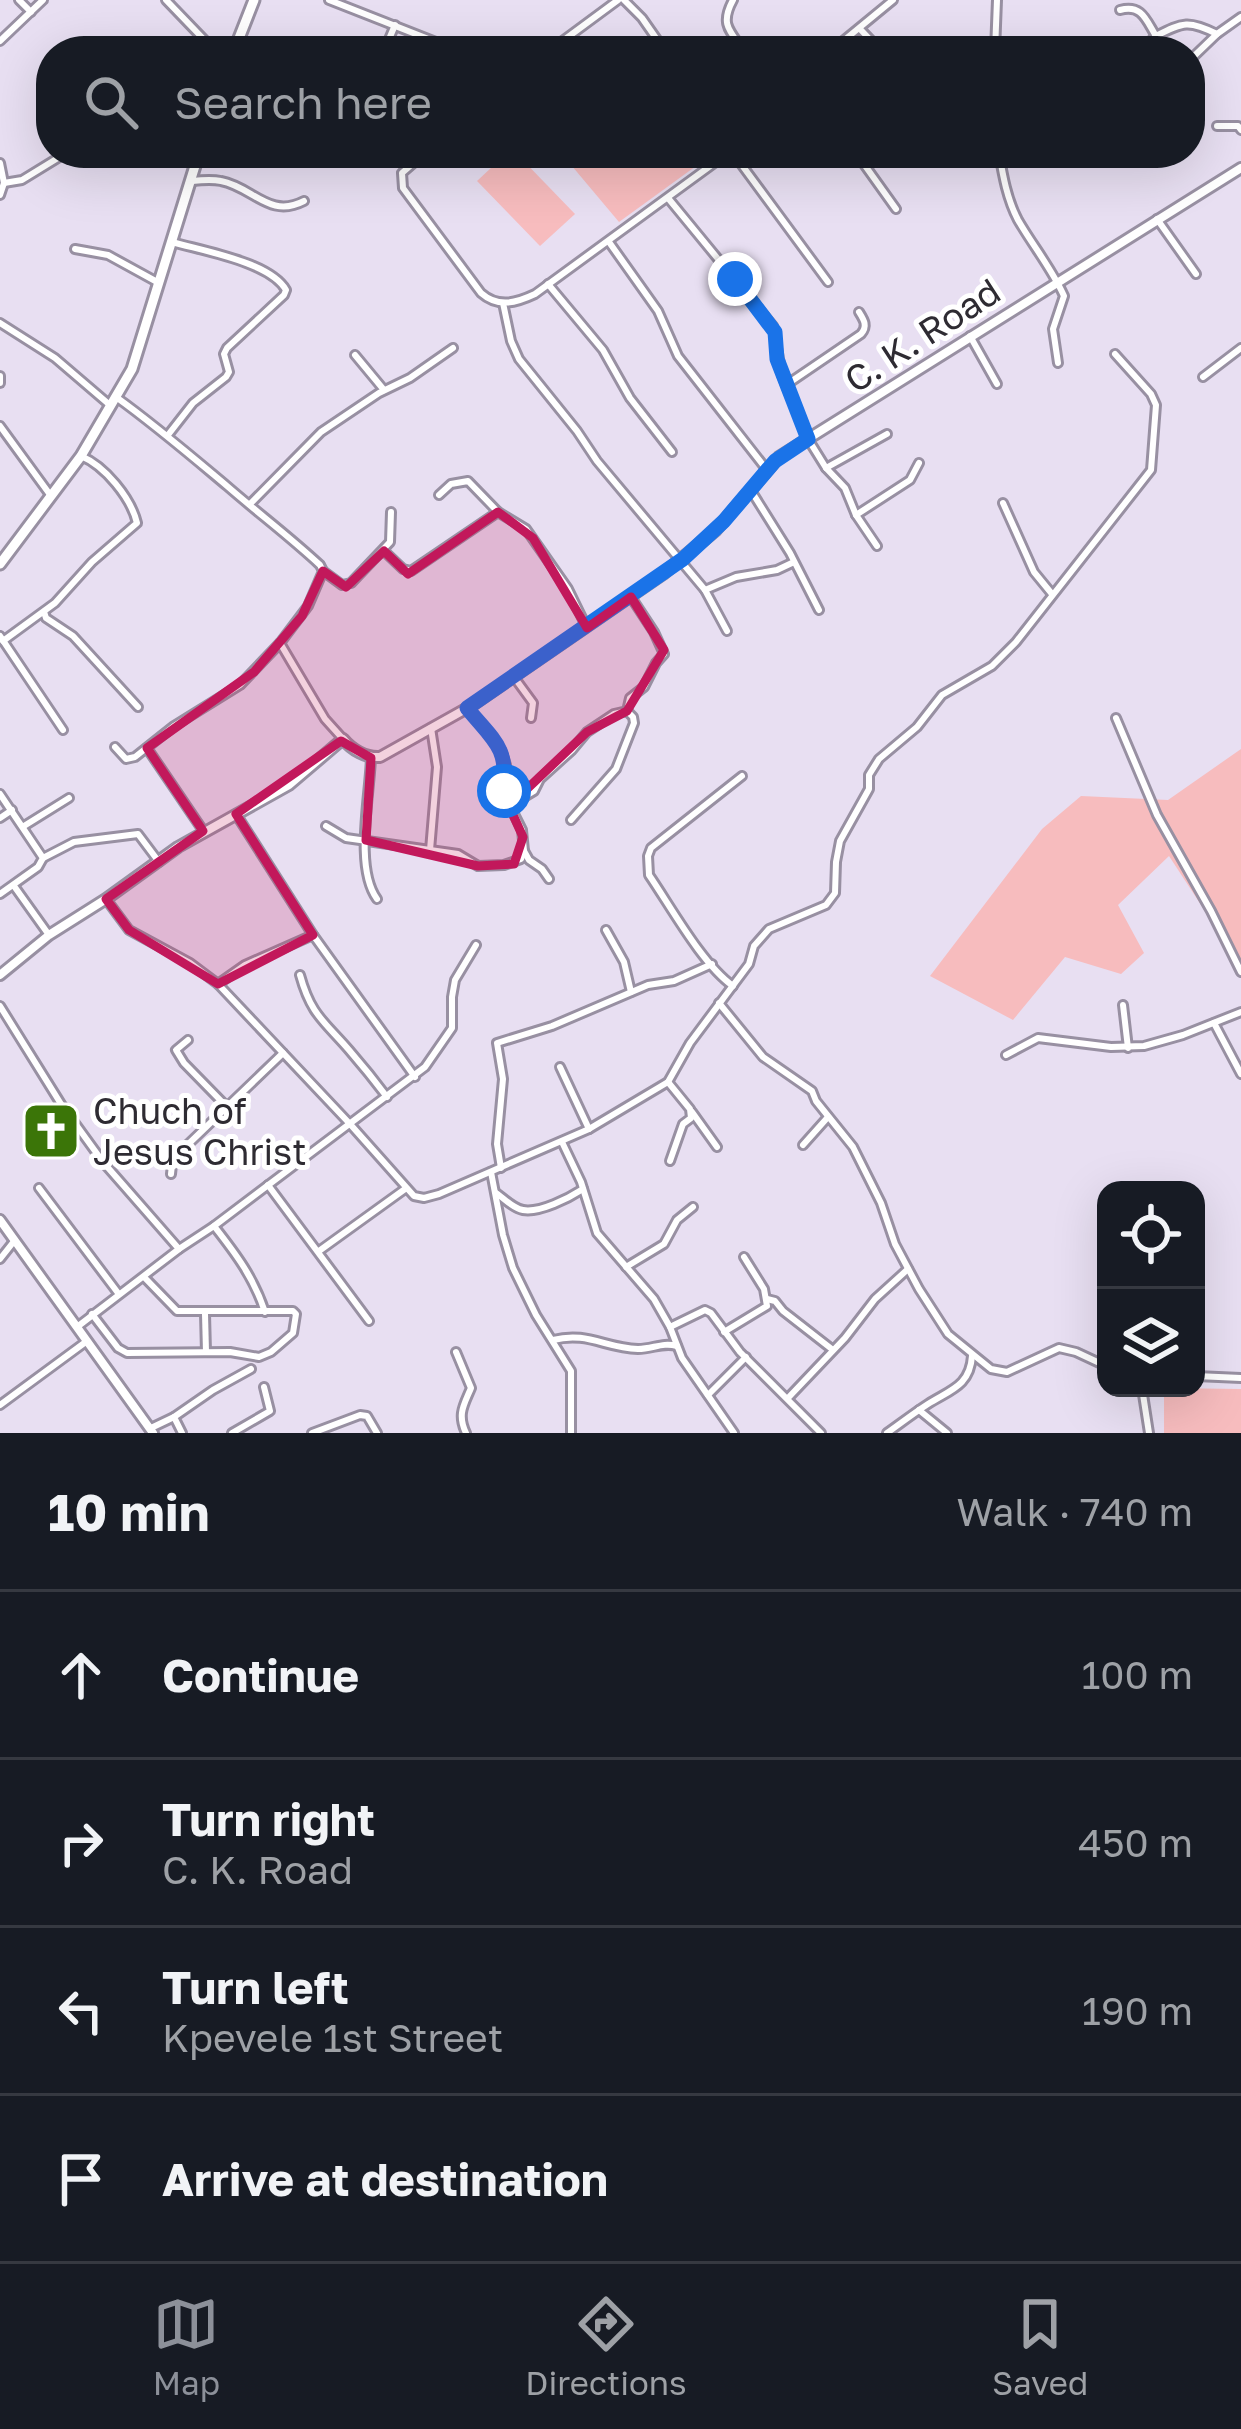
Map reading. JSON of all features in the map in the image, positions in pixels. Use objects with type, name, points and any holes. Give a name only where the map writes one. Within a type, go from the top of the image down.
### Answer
[{"type":"main road","points":[[240,36],[254,0]]},
{"type":"main road","points":[[0,564],[81,456],[114,401],[143,339],[195,168]]},
{"type":"street","points":[[19,0],[31,12]]},
{"type":"street","points":[[0,41],[44,0]]},
{"type":"street","points":[[166,0],[201,36]]},
{"type":"street","points":[[329,0],[422,36]]},
{"type":"street","points":[[570,36],[621,0],[655,36]]},
{"type":"street","points":[[734,0],[725,22],[734,36]]},
{"type":"street","points":[[850,36],[892,0]]},
{"type":"street","points":[[996,36],[998,0]]},
{"type":"street","points":[[1120,10],[1140,10],[1156,36],[1188,23],[1216,34]]},
{"type":"street","points":[[1205,45],[1241,17]]},
{"type":"street","points":[[391,36],[395,25]]},
{"type":"street","points":[[860,28],[867,36]]},
{"type":"street","points":[[1217,126],[1240,126]]},
{"type":"street","points":[[0,163],[4,183],[0,195]]},
{"type":"street","points":[[4,183],[22,180],[42,168]]},
{"type":"street","points":[[408,168],[402,173],[404,188],[481,293],[503,303],[520,301],[548,284],[709,168]]},
{"type":"street","points":[[741,168],[828,282]]},
{"type":"street","points":[[867,168],[896,209]]},
{"type":"street","points":[[1001,168],[1016,217],[1064,296],[1053,329],[1058,363]]},
{"type":"street","name":"C. K. Road","points":[[371,757],[385,756],[467,708],[681,561],[716,530],[779,458],[1241,168]]},
{"type":"street","points":[[192,181],[228,182],[282,208],[304,201]]},
{"type":"street","points":[[668,198],[772,326],[777,359],[808,439],[845,488],[877,546]]},
{"type":"street","points":[[1157,219],[1196,274]]},
{"type":"street","points":[[608,241],[658,311],[678,356],[766,470]]},
{"type":"street","points":[[168,435],[193,403],[226,377],[227,348],[286,290],[262,270],[172,242]]},
{"type":"street","points":[[75,249],[108,255],[159,283]]},
{"type":"street","points":[[548,284],[603,350],[630,398],[672,452]]},
{"type":"street","points":[[503,303],[519,358],[597,461],[706,590],[727,631]]},
{"type":"street","points":[[786,386],[861,334],[866,323],[859,312]]},
{"type":"street","points":[[0,323],[168,435],[278,525],[342,585],[348,585],[384,551],[391,539],[391,512]]},
{"type":"street","points":[[970,336],[997,384]]},
{"type":"street","points":[[250,504],[321,432],[453,348]]},
{"type":"street","points":[[1203,376],[1241,348]]},
{"type":"street","points":[[106,899],[129,930],[190,962],[218,984],[414,1196],[429,1197],[590,1129],[668,1082],[769,929],[826,905],[835,893],[841,841],[879,759],[916,727],[942,695],[1004,656],[1150,470],[1156,405],[1115,354]]},
{"type":"street","points":[[355,355],[384,390]]},
{"type":"street","points":[[0,426],[51,496]]},
{"type":"street","points":[[826,468],[887,434]]},
{"type":"street","points":[[0,441],[12,443]]},
{"type":"street","points":[[63,730],[2,639],[44,612],[137,523],[120,491],[94,461],[81,456]]},
{"type":"street","points":[[856,515],[910,480],[919,463]]},
{"type":"street","points":[[439,495],[451,484],[467,481],[498,512],[526,529],[568,589],[587,628]]},
{"type":"street","points":[[750,489],[820,610]]},
{"type":"street","points":[[1003,502],[1034,572],[1052,594]]},
{"type":"street","points":[[384,551],[411,571],[498,512]]},
{"type":"street","points":[[706,590],[794,562]]},
{"type":"street","points":[[115,747],[129,760],[240,685],[308,606],[323,571]]},
{"type":"street","points":[[572,820],[616,769],[634,723],[627,710],[630,698],[644,687],[665,653],[631,597]]},
{"type":"street","points":[[44,612],[73,636],[138,707]]},
{"type":"street","points":[[280,643],[325,719],[350,747],[371,757],[366,840],[368,884],[377,898]]},
{"type":"street","points":[[514,677],[532,704],[530,718]]},
{"type":"street","points":[[326,826],[343,837],[458,854],[478,866],[514,864],[521,859],[522,830],[504,794],[506,765],[501,750],[467,708]]},
{"type":"street","points":[[509,806],[533,791],[540,778],[587,732],[627,710]]},
{"type":"street","points":[[1116,718],[1157,815],[1241,972]]},
{"type":"street","points":[[430,850],[437,767],[431,728]]},
{"type":"street","points":[[0,975],[49,935],[158,862],[289,785],[343,739]]},
{"type":"street","points":[[147,748],[204,832]]},
{"type":"street","points":[[733,986],[722,978],[649,874],[647,856],[742,776]]},
{"type":"street","points":[[0,794],[43,858]]},
{"type":"street","points":[[24,826],[69,798]]},
{"type":"street","points":[[0,818],[12,810]]},
{"type":"street","points":[[236,814],[313,935],[415,1077]]},
{"type":"street","points":[[0,894],[38,867],[43,858],[74,842],[138,834],[158,862]]},
{"type":"street","points":[[524,851],[549,879]]},
{"type":"street","points":[[14,886],[49,935]]},
{"type":"street","points":[[606,930],[624,962],[631,992]]},
{"type":"street","points":[[218,984],[245,964],[313,935]]},
{"type":"street","points":[[77,1327],[415,1077],[452,1028],[455,980],[476,945]]},
{"type":"street","points":[[501,1168],[497,1144],[503,1079],[497,1043],[712,964]]},
{"type":"street","points":[[300,976],[320,1022],[387,1097]]},
{"type":"street","points":[[719,1003],[763,1057],[812,1090],[853,1147],[881,1203],[892,1239],[948,1334],[991,1369],[1007,1372],[1059,1348],[1097,1362]]},
{"type":"street","points":[[1124,1005],[1128,1048]]},
{"type":"street","points":[[0,1006],[61,1105],[103,1162],[179,1249]]},
{"type":"street","points":[[1006,1054],[1043,1038],[1128,1048],[1165,1041],[1241,1012]]},
{"type":"street","points":[[1214,1023],[1241,1074]]},
{"type":"street","points":[[188,1040],[176,1050],[184,1064],[227,1107]]},
{"type":"street","points":[[171,1174],[173,1155],[284,1053]]},
{"type":"street","points":[[560,1067],[590,1129]]},
{"type":"street","points":[[668,1082],[717,1148]]},
{"type":"street","points":[[670,1160],[683,1124],[691,1118],[690,1109]]},
{"type":"street","points":[[803,1145],[828,1117]]},
{"type":"street","points":[[562,1142],[597,1233],[654,1299],[694,1377],[734,1433]]},
{"type":"street","points":[[491,1172],[513,1268],[572,1376],[571,1433]]},
{"type":"street","points":[[268,1185],[369,1321]]},
{"type":"street","points":[[39,1188],[118,1293]]},
{"type":"street","points":[[319,1251],[405,1189]]},
{"type":"street","points":[[496,1192],[527,1210],[583,1189]]},
{"type":"street","points":[[626,1267],[664,1244],[676,1220],[692,1207]]},
{"type":"street","points":[[0,1220],[152,1431],[251,1369]]},
{"type":"street","points":[[214,1226],[248,1270],[266,1312]]},
{"type":"street","points":[[0,1259],[15,1240]]},
{"type":"street","points":[[724,1332],[765,1309],[767,1299],[744,1257]]},
{"type":"street","points":[[787,1399],[908,1269]]},
{"type":"street","points":[[92,1314],[124,1352],[230,1352],[260,1357],[272,1352],[296,1326],[293,1311],[173,1310],[143,1276]]},
{"type":"street","points":[[767,1299],[833,1350]]},
{"type":"street","points":[[670,1327],[705,1310],[821,1433]]},
{"type":"street","points":[[205,1313],[206,1352]]},
{"type":"street","points":[[553,1340],[574,1335],[637,1349],[667,1343],[676,1346]]},
{"type":"street","points":[[0,1405],[87,1340]]},
{"type":"street","points":[[456,1352],[471,1388],[461,1406],[466,1433]]},
{"type":"street","points":[[887,1433],[960,1386],[972,1356]]},
{"type":"street","points":[[708,1395],[746,1357]]},
{"type":"street","points":[[1205,1376],[1241,1378]]},
{"type":"street","points":[[232,1433],[253,1428],[269,1411],[264,1387]]},
{"type":"street","points":[[1143,1397],[1149,1433]]},
{"type":"street","points":[[919,1410],[946,1433]]},
{"type":"street","points":[[312,1433],[363,1415],[377,1433]]},
{"type":"street","points":[[173,1417],[182,1433]]},
{"type":"highlighted area","points":[[498,512],[533,538],[587,628],[631,597],[664,650],[627,711],[587,732],[509,806],[523,837],[514,864],[478,866],[366,840],[371,758],[341,741],[236,814],[313,935],[218,984],[129,930],[106,899],[203,831],[147,748],[254,672],[302,616],[323,571],[346,587],[384,551],[408,574]]},
{"type":"shaded area","points":[[491,168],[531,168],[575,214],[540,246],[477,181]]},
{"type":"shaded area","points":[[574,168],[693,168],[619,222]]},
{"type":"shaded area","points":[[1241,749],[1241,966],[1169,856],[1118,905],[1144,953],[1121,974],[1065,957],[1013,1020],[930,976],[1042,829],[1081,796],[1168,800]]},
{"type":"shaded area","points":[[1205,1389],[1241,1389],[1241,1433],[1164,1433],[1164,1397],[1205,1397]]},
{"type":"place","name":"Chuch of Jesus Christ","points":[[51,1131]]},
{"type":"route","points":[[504,791],[506,765],[501,750],[467,708],[683,559],[724,521],[775,461],[808,439],[777,359],[775,332],[735,279]]}]
